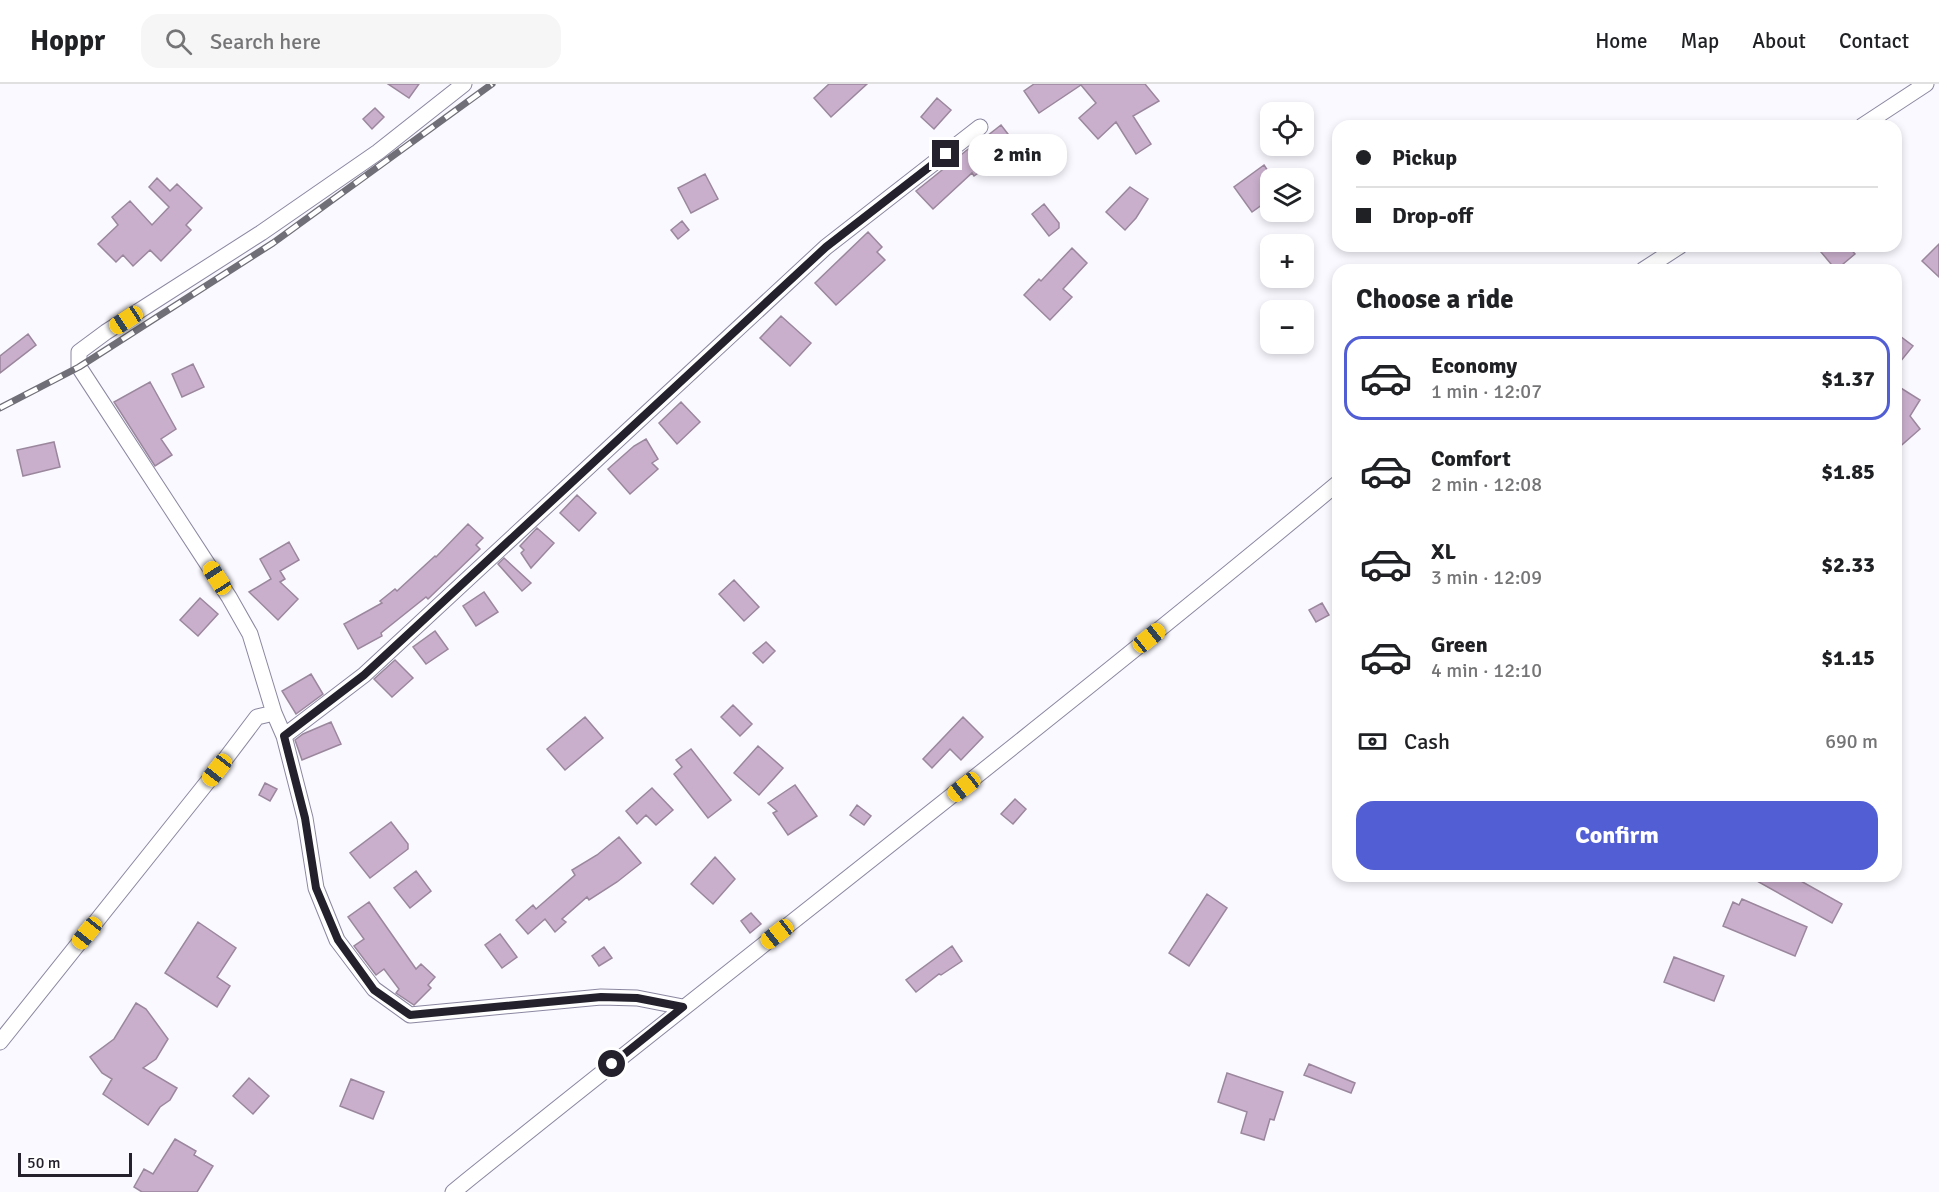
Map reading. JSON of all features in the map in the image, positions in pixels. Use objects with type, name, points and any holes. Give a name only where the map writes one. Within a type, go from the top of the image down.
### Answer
[{"type":"street","points":[[464,84],[378,152],[261,233],[106,332],[79,352],[79,367],[229,597],[250,634],[274,713],[284,736],[305,818],[316,888],[338,940],[374,990],[410,1015],[601,997],[637,998],[683,1007]]},
{"type":"street","points":[[1871,120],[1926,84]]},
{"type":"street","points":[[284,736],[364,675],[826,247],[980,127]]},
{"type":"street","points":[[1652,264],[1671,252]]},
{"type":"street","points":[[453,1192],[683,1007],[983,772],[1332,488]]},
{"type":"street","points":[[0,1042],[257,717],[274,713]]},
{"type":"building","points":[[388,84],[419,84],[409,98]]},
{"type":"building","points":[[829,84],[867,84],[831,117],[814,98]]},
{"type":"building","points":[[1034,84],[1145,84],[1159,101],[1133,116],[1151,144],[1136,154],[1116,122],[1098,139],[1079,118],[1096,103],[1081,85],[1039,113],[1024,91]]},
{"type":"building","points":[[937,98],[951,110],[934,129],[921,117]]},
{"type":"building","points":[[375,108],[384,117],[372,129],[363,119]]},
{"type":"building","points":[[1001,125],[1018,147],[996,164],[994,162],[974,176],[972,173],[933,209],[916,191]]},
{"type":"building","points":[[1264,165],[1266,168],[1260,168],[1260,206],[1252,212],[1234,187]]},
{"type":"building","points":[[705,174],[718,199],[691,213],[678,188]]},
{"type":"building","points":[[157,178],[170,191],[177,184],[202,208],[186,225],[191,230],[161,261],[150,250],[133,266],[123,255],[116,262],[98,244],[118,225],[112,217],[130,201],[152,225],[169,207],[149,187]]},
{"type":"building","points":[[1130,187],[1148,199],[1125,230],[1106,212]]},
{"type":"building","points":[[1044,204],[1059,223],[1059,228],[1049,236],[1032,214]]},
{"type":"building","points":[[682,221],[689,230],[678,239],[671,230]]},
{"type":"building","points":[[868,232],[882,247],[877,252],[885,260],[836,305],[815,283]]},
{"type":"building","points":[[1939,244],[1939,277],[1922,261]]},
{"type":"building","points":[[1072,248],[1087,263],[1063,289],[1072,297],[1050,320],[1024,295],[1039,279],[1041,281]]},
{"type":"building","points":[[1821,252],[1853,252],[1855,254],[1843,264],[1831,264]]},
{"type":"building","points":[[781,316],[811,343],[790,366],[760,338]]},
{"type":"building","points":[[28,334],[36,345],[0,373],[0,356]]},
{"type":"building","points":[[1902,338],[1913,346],[1902,360]]},
{"type":"building","points":[[193,364],[204,387],[182,397],[172,374]]},
{"type":"building","points":[[150,382],[176,429],[161,439],[172,455],[155,466],[114,402]]},
{"type":"building","points":[[1902,389],[1920,400],[1910,416],[1920,429],[1902,445]]},
{"type":"building","points":[[681,402],[700,422],[677,444],[659,423]]},
{"type":"building","points":[[646,439],[658,459],[652,463],[658,469],[630,494],[608,469],[634,446]]},
{"type":"building","points":[[54,442],[60,467],[23,476],[17,450]]},
{"type":"building","points":[[577,495],[596,513],[579,531],[560,513]]},
{"type":"building","points":[[468,524],[483,538],[476,545],[480,549],[428,599],[426,597],[381,633],[382,636],[358,649],[344,624],[382,603],[380,601],[395,589],[397,591],[436,557]]},
{"type":"building","points":[[537,528],[554,543],[531,568],[521,553],[524,550],[520,546]]},
{"type":"building","points":[[289,542],[299,560],[280,571],[285,579],[280,582],[298,599],[278,620],[249,592],[271,579],[260,559]]},
{"type":"building","points":[[504,558],[531,583],[522,591],[498,564]]},
{"type":"building","points":[[734,580],[759,607],[744,621],[719,594]]},
{"type":"building","points":[[484,592],[498,612],[476,626],[463,606]]},
{"type":"building","points":[[200,598],[218,614],[198,636],[180,620]]},
{"type":"building","points":[[1322,603],[1329,615],[1316,622],[1309,610]]},
{"type":"building","points":[[435,631],[448,649],[426,664],[413,647]]},
{"type":"building","points":[[766,642],[775,651],[763,663],[753,653]]},
{"type":"building","points":[[395,660],[413,678],[392,697],[374,679]]},
{"type":"building","points":[[311,674],[323,694],[296,714],[282,691]]},
{"type":"building","points":[[733,705],[752,724],[740,736],[721,717]]},
{"type":"building","points":[[585,717],[603,738],[565,770],[547,749]]},
{"type":"building","points":[[963,717],[983,737],[961,760],[950,749],[932,768],[923,759]]},
{"type":"building","points":[[331,722],[341,744],[302,760],[295,740]]},
{"type":"building","points":[[758,746],[783,768],[759,795],[734,773]]},
{"type":"building","points":[[691,749],[731,800],[708,818],[674,774],[682,767],[676,760]]},
{"type":"building","points":[[265,783],[277,789],[270,801],[259,795]]},
{"type":"building","points":[[795,785],[817,816],[788,835],[773,813],[777,811],[768,803]]},
{"type":"building","points":[[652,788],[673,810],[656,825],[646,815],[637,824],[626,811]]},
{"type":"building","points":[[1015,799],[1026,809],[1013,824],[1001,814]]},
{"type":"building","points":[[857,805],[871,816],[864,825],[850,815]]},
{"type":"building","points":[[391,822],[408,844],[408,849],[370,878],[350,853]]},
{"type":"building","points":[[619,837],[641,863],[589,900],[587,897],[562,919],[566,922],[555,932],[545,919],[528,934],[516,920],[533,905],[536,909],[575,875],[572,870],[597,855]]},
{"type":"building","points":[[715,857],[735,879],[713,904],[691,884]]},
{"type":"building","points":[[416,871],[431,891],[410,908],[394,888]]},
{"type":"building","points":[[1759,882],[1803,882],[1842,904],[1832,923]]},
{"type":"building","points":[[1207,894],[1227,908],[1189,966],[1169,953]]},
{"type":"building","points":[[1742,899],[1807,927],[1795,956],[1723,926],[1733,902],[1739,905]]},
{"type":"building","points":[[369,902],[416,969],[421,964],[435,977],[428,985],[431,988],[414,1005],[396,993],[399,989],[384,969],[376,975],[354,946],[364,939],[348,917]]},
{"type":"building","points":[[751,913],[761,924],[750,933],[741,921]]},
{"type":"building","points":[[198,922],[236,948],[217,977],[230,986],[217,1007],[165,973]]},
{"type":"building","points":[[500,934],[517,957],[502,968],[485,945]]},
{"type":"building","points":[[952,946],[962,961],[941,975],[939,974],[916,992],[906,980]]},
{"type":"building","points":[[604,947],[612,958],[599,966],[592,956]]},
{"type":"building","points":[[1674,957],[1724,976],[1714,1001],[1664,982]]},
{"type":"building","points":[[136,1003],[146,1009],[168,1039],[156,1059],[143,1068],[177,1088],[170,1100],[160,1107],[148,1125],[103,1094],[112,1079],[102,1073],[90,1057],[114,1039]]},
{"type":"building","points":[[1309,1064],[1355,1083],[1351,1093],[1304,1075]]},
{"type":"building","points":[[1227,1073],[1283,1092],[1274,1120],[1270,1119],[1264,1140],[1241,1133],[1247,1112],[1218,1102]]},
{"type":"building","points":[[249,1078],[269,1096],[253,1114],[233,1096]]},
{"type":"building","points":[[351,1079],[384,1092],[373,1119],[340,1106]]},
{"type":"building","points":[[175,1139],[196,1151],[194,1155],[213,1166],[197,1192],[142,1192],[134,1187],[144,1169],[153,1174]]},
{"type":"railway","points":[[0,408],[79,367],[273,243],[492,84]]},
{"type":"route","points":[[612,1064],[683,1007],[637,998],[601,997],[410,1015],[374,990],[338,940],[316,888],[305,818],[284,736],[364,675],[826,247],[946,154]]}]
